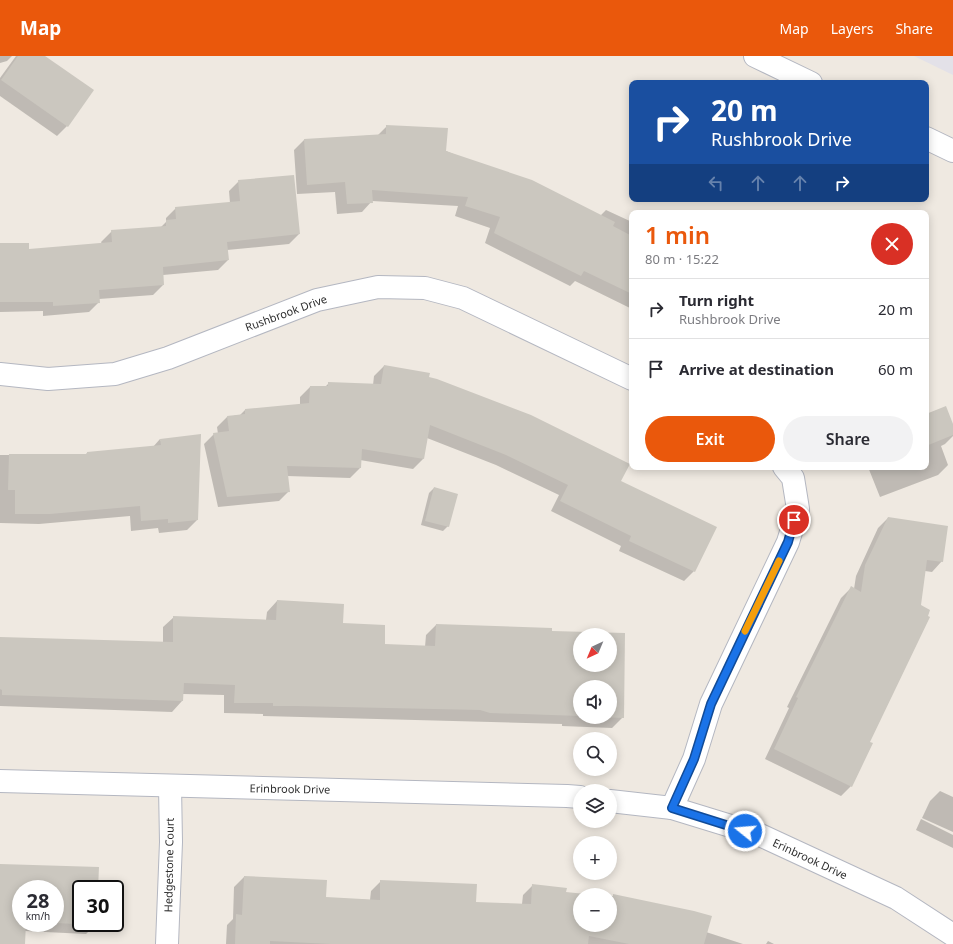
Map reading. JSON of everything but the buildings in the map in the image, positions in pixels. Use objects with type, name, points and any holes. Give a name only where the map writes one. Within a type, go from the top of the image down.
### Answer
[{"type":"street","points":[[755,56],[805,80]]},
{"type":"street","points":[[929,139],[953,151]]},
{"type":"street","name":"Rushbrook Drive","points":[[0,374],[48,379],[115,374],[168,358],[317,300],[378,287],[426,288],[463,298],[629,378]]},
{"type":"street","points":[[672,808],[694,759],[711,704],[788,542],[798,509],[793,478],[786,470]]},
{"type":"street","name":"Erinbrook Drive","points":[[0,781],[573,796]]},
{"type":"street","name":"Hedgestone Court","points":[[168,944],[171,842],[170,786]]},
{"type":"street","name":"Erinbrook Drive","points":[[617,802],[672,808],[760,835],[896,898],[953,935]]},
{"type":"shaded area","points":[[914,56],[953,56],[953,75]]},
{"type":"slow traffic","points":[[745,631],[779,561]]},
{"type":"route","points":[[745,831],[672,808],[694,759],[711,704],[788,542],[794,520]]}]
